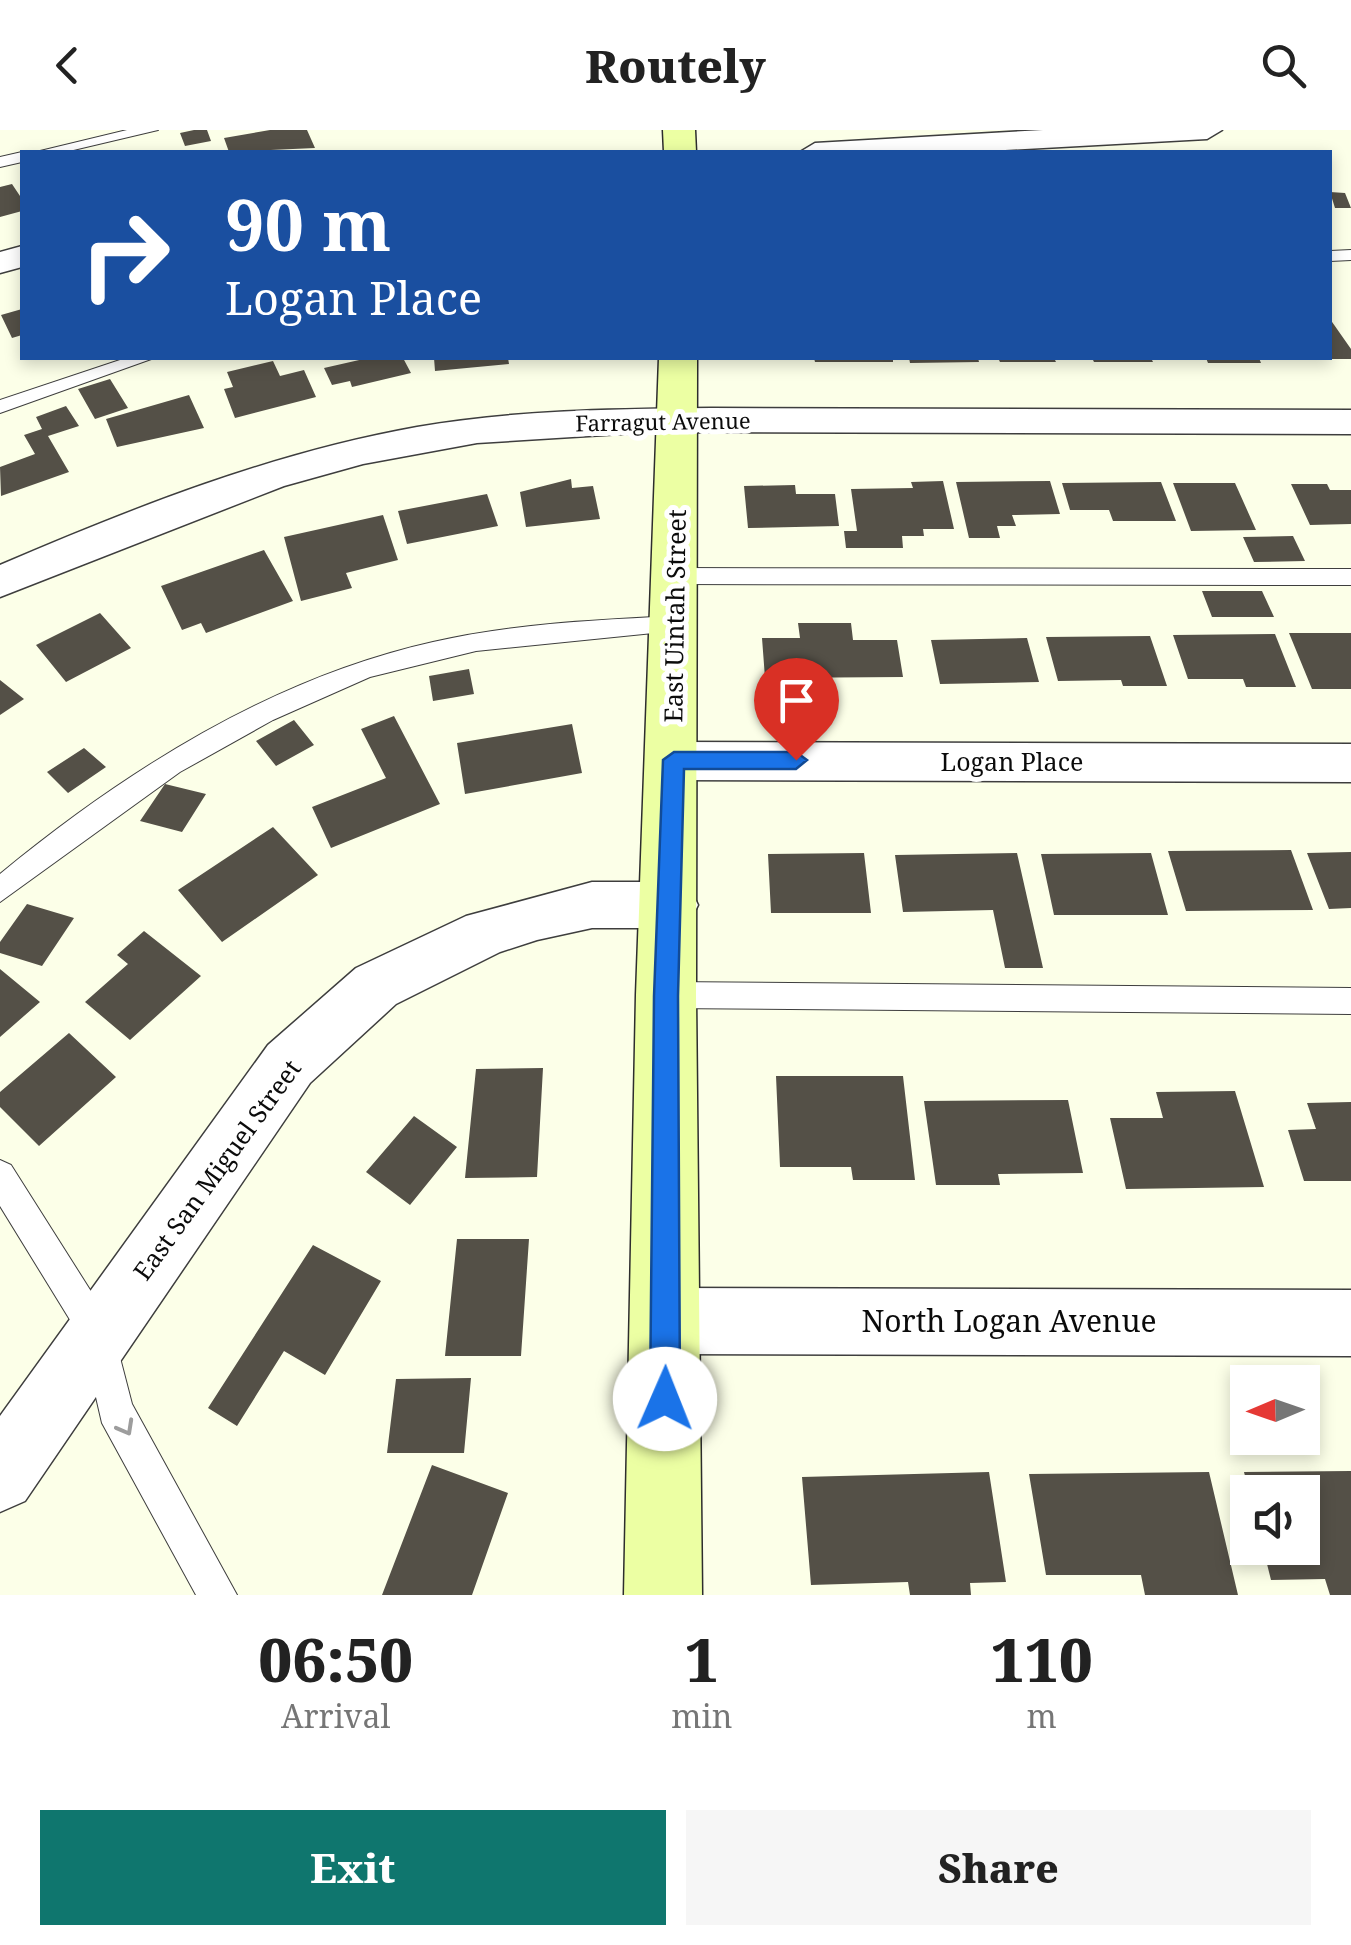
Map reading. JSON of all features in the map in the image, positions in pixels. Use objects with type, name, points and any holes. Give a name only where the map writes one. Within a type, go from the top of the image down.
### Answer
[{"type":"main road","name":"East Uintah Street","points":[[662,1595],[666,996],[674,760],[678,360]]},
{"type":"street","points":[[851,150],[1206,130]]},
{"type":"street","name":"Farragut Avenue","points":[[0,582],[191,503],[365,450],[483,432],[678,420],[1351,422]]},
{"type":"street","name":"Logan Place","points":[[674,760],[1351,764]]},
{"type":"street","name":"East San Miguel Street","points":[[0,1476],[290,1064],[376,986],[485,932],[537,917],[592,906],[670,905]]},
{"type":"street","name":"North Logan Avenue","points":[[666,1321],[1351,1324]]},
{"type":"lane","points":[[54,150],[150,130]]},
{"type":"lane","points":[[0,407],[138,360]]},
{"type":"lane","points":[[0,890],[134,786],[257,716],[364,670],[554,632],[675,600],[1351,577]]},
{"type":"lane","points":[[666,996],[1351,1002]]},
{"type":"lane","points":[[0,1176],[100,1335],[115,1410],[218,1595]]},
{"type":"building","points":[[207,130],[211,141],[185,146],[180,133]]},
{"type":"building","points":[[270,130],[307,130],[315,148],[228,150],[224,138]]},
{"type":"building","points":[[12,184],[20,196],[20,212],[0,217],[0,187]]},
{"type":"building","points":[[1332,192],[1345,193],[1351,208],[1335,208]]},
{"type":"building","points":[[20,310],[20,336],[12,338],[1,315]]},
{"type":"building","points":[[1332,322],[1351,349],[1351,359],[1332,359]]},
{"type":"building","points":[[359,360],[404,360],[411,373],[352,387],[350,381],[332,385],[324,368]]},
{"type":"building","points":[[434,360],[508,360],[509,364],[435,371]]},
{"type":"building","points":[[814,360],[893,360],[893,362]]},
{"type":"building","points":[[909,360],[979,362],[910,363]]},
{"type":"building","points":[[999,360],[1056,362],[1000,362]]},
{"type":"building","points":[[1093,360],[1153,362],[1094,362]]},
{"type":"building","points":[[1207,360],[1261,363],[1208,363]]},
{"type":"building","points":[[273,361],[280,376],[304,370],[316,397],[235,418],[224,389],[233,387],[227,372]]},
{"type":"building","points":[[110,379],[128,408],[95,419],[78,389]]},
{"type":"building","points":[[189,395],[204,428],[117,447],[106,419]]},
{"type":"building","points":[[66,406],[79,426],[48,436],[69,472],[1,496],[0,467],[35,454],[24,435],[42,429],[36,417]]},
{"type":"building","points":[[571,479],[572,488],[593,486],[600,519],[526,527],[520,492]]},
{"type":"building","points":[[943,481],[954,529],[923,529],[924,536],[902,536],[903,548],[846,548],[844,531],[857,531],[851,489],[913,488],[911,482]]},
{"type":"building","points":[[1050,481],[1060,514],[1012,515],[1016,526],[997,526],[1000,538],[969,538],[956,482]]},
{"type":"building","points":[[1161,482],[1176,521],[1113,521],[1109,510],[1070,510],[1062,483]]},
{"type":"building","points":[[1173,483],[1235,483],[1256,530],[1191,531]]},
{"type":"building","points":[[1291,484],[1327,484],[1330,490],[1351,490],[1351,524],[1310,525]]},
{"type":"building","points":[[795,485],[796,494],[835,494],[839,526],[748,528],[744,486]]},
{"type":"building","points":[[487,494],[498,526],[407,544],[398,511]]},
{"type":"building","points":[[383,515],[398,560],[346,573],[352,588],[301,601],[284,537]]},
{"type":"building","points":[[1293,536],[1305,561],[1254,562],[1243,537]]},
{"type":"building","points":[[264,550],[293,601],[206,633],[201,623],[182,630],[161,586]]},
{"type":"building","points":[[1202,591],[1262,591],[1274,617],[1212,617]]},
{"type":"building","points":[[100,613],[131,648],[66,682],[36,645]]},
{"type":"building","points":[[798,623],[851,623],[853,640],[897,640],[903,677],[765,678],[762,638],[800,638]]},
{"type":"building","points":[[1289,633],[1351,633],[1351,689],[1312,689]]},
{"type":"building","points":[[1275,634],[1296,687],[1246,687],[1243,679],[1188,679],[1173,635]]},
{"type":"building","points":[[1150,636],[1167,686],[1123,686],[1121,680],[1058,681],[1046,637]]},
{"type":"building","points":[[1027,638],[1039,682],[940,684],[931,640]]},
{"type":"building","points":[[469,669],[474,694],[433,701],[429,676]]},
{"type":"building","points":[[0,680],[24,699],[0,715]]},
{"type":"building","points":[[394,716],[440,804],[331,848],[312,807],[386,778],[361,729]]},
{"type":"building","points":[[294,720],[314,745],[276,766],[256,741]]},
{"type":"building","points":[[572,724],[582,773],[465,794],[457,743]]},
{"type":"building","points":[[84,748],[106,767],[68,793],[47,772]]},
{"type":"building","points":[[165,784],[206,794],[182,832],[140,821]]},
{"type":"building","points":[[273,827],[318,875],[222,942],[178,890]]},
{"type":"building","points":[[1291,850],[1313,910],[1186,911],[1168,851]]},
{"type":"building","points":[[1351,852],[1351,908],[1329,909],[1307,853]]},
{"type":"building","points":[[864,853],[871,913],[771,913],[768,854]]},
{"type":"building","points":[[1017,853],[1043,968],[1005,968],[993,910],[903,912],[895,855]]},
{"type":"building","points":[[1151,853],[1168,915],[1054,915],[1041,854]]},
{"type":"building","points":[[27,904],[74,918],[42,966],[0,953],[0,942]]},
{"type":"building","points":[[144,931],[201,976],[130,1040],[85,1002],[128,964],[117,955]]},
{"type":"building","points":[[0,969],[40,1002],[0,1037]]},
{"type":"building","points":[[69,1033],[116,1077],[39,1146],[0,1107],[0,1092]]},
{"type":"building","points":[[543,1068],[537,1177],[465,1178],[476,1069]]},
{"type":"building","points":[[776,1076],[903,1076],[915,1180],[853,1180],[851,1167],[780,1167]]},
{"type":"building","points":[[1235,1091],[1264,1187],[1126,1189],[1110,1118],[1163,1118],[1156,1092]]},
{"type":"building","points":[[1068,1100],[1083,1173],[998,1174],[1000,1185],[936,1185],[924,1101]]},
{"type":"building","points":[[1351,1102],[1351,1181],[1304,1181],[1288,1130],[1316,1129],[1307,1103]]},
{"type":"building","points":[[414,1116],[457,1147],[410,1205],[366,1172]]},
{"type":"building","points":[[457,1239],[529,1239],[521,1356],[445,1356]]},
{"type":"building","points":[[313,1245],[381,1281],[325,1375],[284,1351],[237,1426],[208,1408]]},
{"type":"building","points":[[471,1378],[464,1453],[387,1453],[396,1379]]},
{"type":"building","points":[[432,1465],[508,1493],[472,1595],[382,1595]]},
{"type":"building","points":[[1351,1471],[1351,1595],[1330,1595],[1325,1579],[1271,1580],[1267,1565],[1320,1565],[1320,1475],[1244,1472]]},
{"type":"building","points":[[989,1472],[1006,1582],[970,1583],[971,1595],[910,1595],[908,1582],[811,1585],[802,1477]]},
{"type":"building","points":[[1209,1472],[1238,1595],[1145,1595],[1141,1575],[1046,1575],[1029,1474]]},
{"type":"route","points":[[665,1399],[666,996],[674,760],[796,760]]}]
